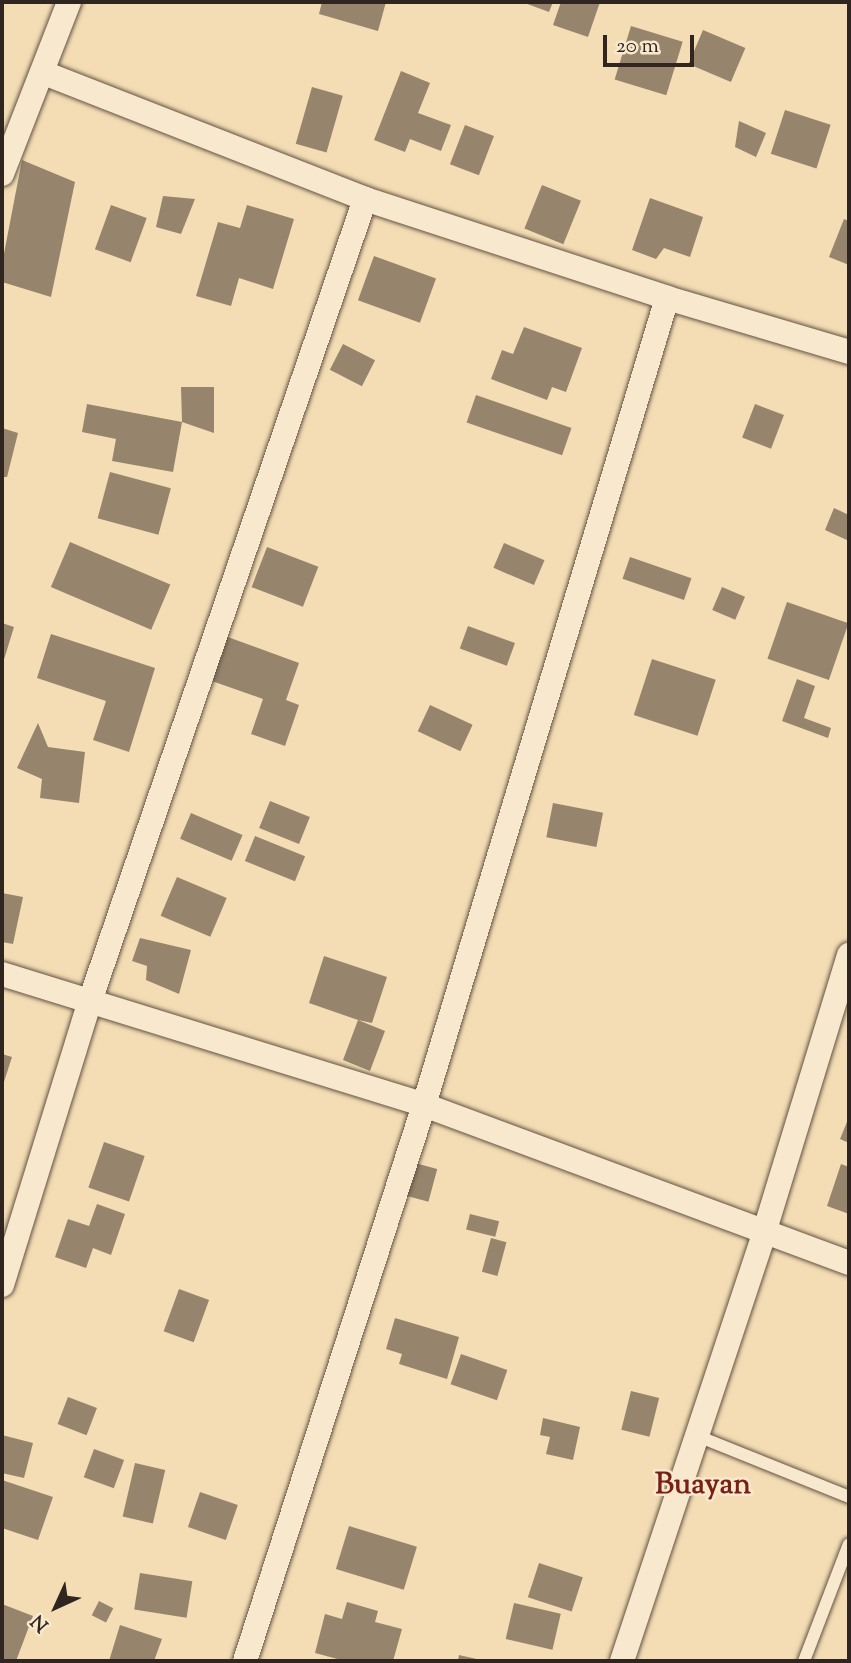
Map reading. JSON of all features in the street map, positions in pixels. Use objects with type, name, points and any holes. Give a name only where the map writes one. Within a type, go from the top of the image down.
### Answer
[{"type":"street","points":[[2,174],[44,73],[69,2]]},
{"type":"street","points":[[44,73],[365,200],[667,298],[849,352]]},
{"type":"street","points":[[2,1285],[90,1001],[365,200]]},
{"type":"street","points":[[245,1661],[424,1105],[667,298]]},
{"type":"street","points":[[622,1661],[695,1435],[841,1014],[849,954]]},
{"type":"street","points":[[2,974],[424,1105],[849,1263]]},
{"type":"lane","points":[[695,1435],[849,1497]]},
{"type":"lane","points":[[804,1661],[849,1544]]},
{"type":"building","points":[[322,2],[386,2],[378,31],[319,14]]},
{"type":"building","points":[[522,2],[553,2],[549,12]]},
{"type":"building","points":[[561,2],[600,2],[588,37],[553,25]]},
{"type":"building","points":[[631,26],[683,42],[666,95],[615,80]]},
{"type":"building","points":[[703,30],[745,48],[731,82],[689,64]]},
{"type":"building","points":[[401,71],[430,83],[418,113],[451,125],[441,151],[410,139],[405,152],[374,140]]},
{"type":"building","points":[[312,87],[343,96],[326,153],[296,144]]},
{"type":"building","points":[[785,110],[831,125],[816,169],[771,154]]},
{"type":"building","points":[[739,121],[766,133],[756,157],[735,147]]},
{"type":"building","points":[[465,125],[494,136],[479,175],[450,164]]},
{"type":"building","points":[[22,160],[75,182],[51,297],[2,282],[2,264]]},
{"type":"building","points":[[542,185],[581,201],[563,244],[524,229]]},
{"type":"building","points":[[163,196],[195,199],[181,234],[156,227]]},
{"type":"building","points":[[650,198],[703,217],[690,257],[664,248],[656,259],[632,250]]},
{"type":"building","points":[[111,205],[147,218],[131,262],[95,249]]},
{"type":"building","points":[[247,205],[294,219],[273,289],[239,278],[231,306],[196,296],[218,222],[240,228]]},
{"type":"building","points":[[844,219],[849,221],[849,265],[829,257]]},
{"type":"building","points":[[374,256],[436,279],[420,323],[358,300]]},
{"type":"building","points":[[524,327],[582,348],[566,392],[552,387],[547,400],[491,379],[502,350],[513,354]]},
{"type":"building","points":[[343,344],[375,360],[362,386],[330,370]]},
{"type":"building","points":[[181,387],[214,387],[214,433],[182,422]]},
{"type":"building","points":[[476,395],[571,428],[562,455],[467,422]]},
{"type":"building","points":[[87,404],[182,422],[173,472],[112,461],[116,439],[82,432]]},
{"type":"building","points":[[755,404],[784,415],[771,449],[742,438]]},
{"type":"building","points":[[2,428],[18,433],[7,477],[2,477]]},
{"type":"building","points":[[110,472],[171,488],[158,535],[98,518]]},
{"type":"building","points":[[834,508],[849,515],[849,541],[825,530]]},
{"type":"building","points":[[70,542],[170,585],[151,630],[51,587]]},
{"type":"building","points":[[504,543],[545,560],[534,585],[493,568]]},
{"type":"building","points":[[267,547],[318,567],[303,607],[252,587]]},
{"type":"building","points":[[630,557],[691,578],[684,600],[623,579]]},
{"type":"building","points":[[722,587],[745,597],[735,620],[712,610]]},
{"type":"building","points":[[787,602],[848,623],[829,680],[767,659]]},
{"type":"building","points":[[2,623],[14,627],[2,666]]},
{"type":"building","points":[[468,626],[515,643],[507,666],[460,649]]},
{"type":"building","points":[[51,634],[155,668],[129,752],[93,740],[106,701],[37,678]]},
{"type":"building","points":[[225,636],[299,663],[286,700],[299,705],[285,746],[251,734],[263,699],[209,680]]},
{"type":"building","points":[[652,659],[716,680],[697,736],[634,715]]},
{"type":"building","points":[[797,679],[815,686],[804,718],[831,728],[828,738],[782,721]]},
{"type":"building","points":[[430,705],[473,725],[460,751],[418,731]]},
{"type":"building","points":[[38,723],[48,747],[85,752],[79,803],[40,798],[42,779],[17,768]]},
{"type":"building","points":[[270,801],[310,817],[299,844],[259,828]]},
{"type":"building","points":[[553,803],[603,813],[596,847],[546,837]]},
{"type":"building","points":[[191,813],[243,835],[232,861],[180,839]]},
{"type":"building","points":[[255,836],[305,856],[295,881],[245,861]]},
{"type":"building","points":[[177,877],[227,898],[210,937],[161,916]]},
{"type":"building","points":[[2,893],[23,897],[13,944],[2,942]]},
{"type":"building","points":[[140,938],[191,950],[179,994],[146,980],[147,966],[132,961]]},
{"type":"building","points":[[324,956],[387,977],[372,1023],[309,1003]]},
{"type":"building","points":[[358,1020],[385,1031],[370,1071],[343,1060]]},
{"type":"building","points":[[2,1054],[12,1057],[2,1088]]},
{"type":"building","points":[[849,1117],[849,1143],[840,1139]]},
{"type":"building","points":[[104,1142],[145,1156],[129,1201],[88,1187]]},
{"type":"building","points":[[415,1163],[437,1169],[428,1202],[406,1196]]},
{"type":"building","points":[[841,1164],[849,1167],[849,1214],[827,1206]]},
{"type":"building","points":[[97,1204],[125,1214],[111,1255],[93,1248],[86,1268],[55,1257],[68,1219],[89,1226]]},
{"type":"building","points":[[470,1214],[499,1221],[495,1237],[466,1230]]},
{"type":"building","points":[[491,1238],[506,1242],[497,1276],[482,1272]]},
{"type":"building","points":[[179,1289],[209,1300],[194,1342],[164,1331]]},
{"type":"building","points":[[395,1318],[459,1337],[447,1379],[399,1364],[402,1354],[386,1349]]},
{"type":"building","points":[[461,1354],[507,1370],[497,1400],[451,1384]]},
{"type":"building","points":[[631,1391],[659,1398],[649,1437],[621,1430]]},
{"type":"building","points":[[68,1397],[97,1408],[87,1435],[58,1424]]},
{"type":"building","points":[[543,1418],[580,1427],[573,1460],[546,1454],[550,1437],[540,1435]]},
{"type":"building","points":[[2,1435],[33,1443],[24,1478],[2,1473]]},
{"type":"building","points":[[94,1449],[124,1460],[114,1488],[84,1477]]},
{"type":"building","points":[[135,1463],[165,1470],[153,1524],[123,1517]]},
{"type":"building","points":[[2,1480],[53,1497],[38,1540],[2,1528]]},
{"type":"building","points":[[200,1492],[238,1505],[226,1540],[188,1527]]},
{"type":"building","points":[[349,1526],[417,1547],[404,1590],[336,1569]]},
{"type":"building","points":[[539,1563],[583,1577],[572,1611],[528,1597]]},
{"type":"building","points":[[140,1573],[192,1581],[187,1618],[134,1610]]},
{"type":"building","points":[[99,1601],[113,1608],[106,1623],[92,1615]]},
{"type":"building","points":[[347,1602],[378,1611],[375,1622],[402,1629],[393,1661],[345,1661],[315,1653],[325,1614],[342,1619]]},
{"type":"building","points":[[514,1603],[561,1614],[552,1650],[506,1639]]},
{"type":"building","points":[[2,1604],[33,1616],[16,1661],[2,1661]]},
{"type":"building","points":[[120,1625],[162,1639],[154,1661],[109,1661]]},
{"type":"building","points":[[459,1655],[481,1660],[481,1661],[458,1661]]},
{"type":"district","name":"Buayan","points":[[703,1486]]}]
